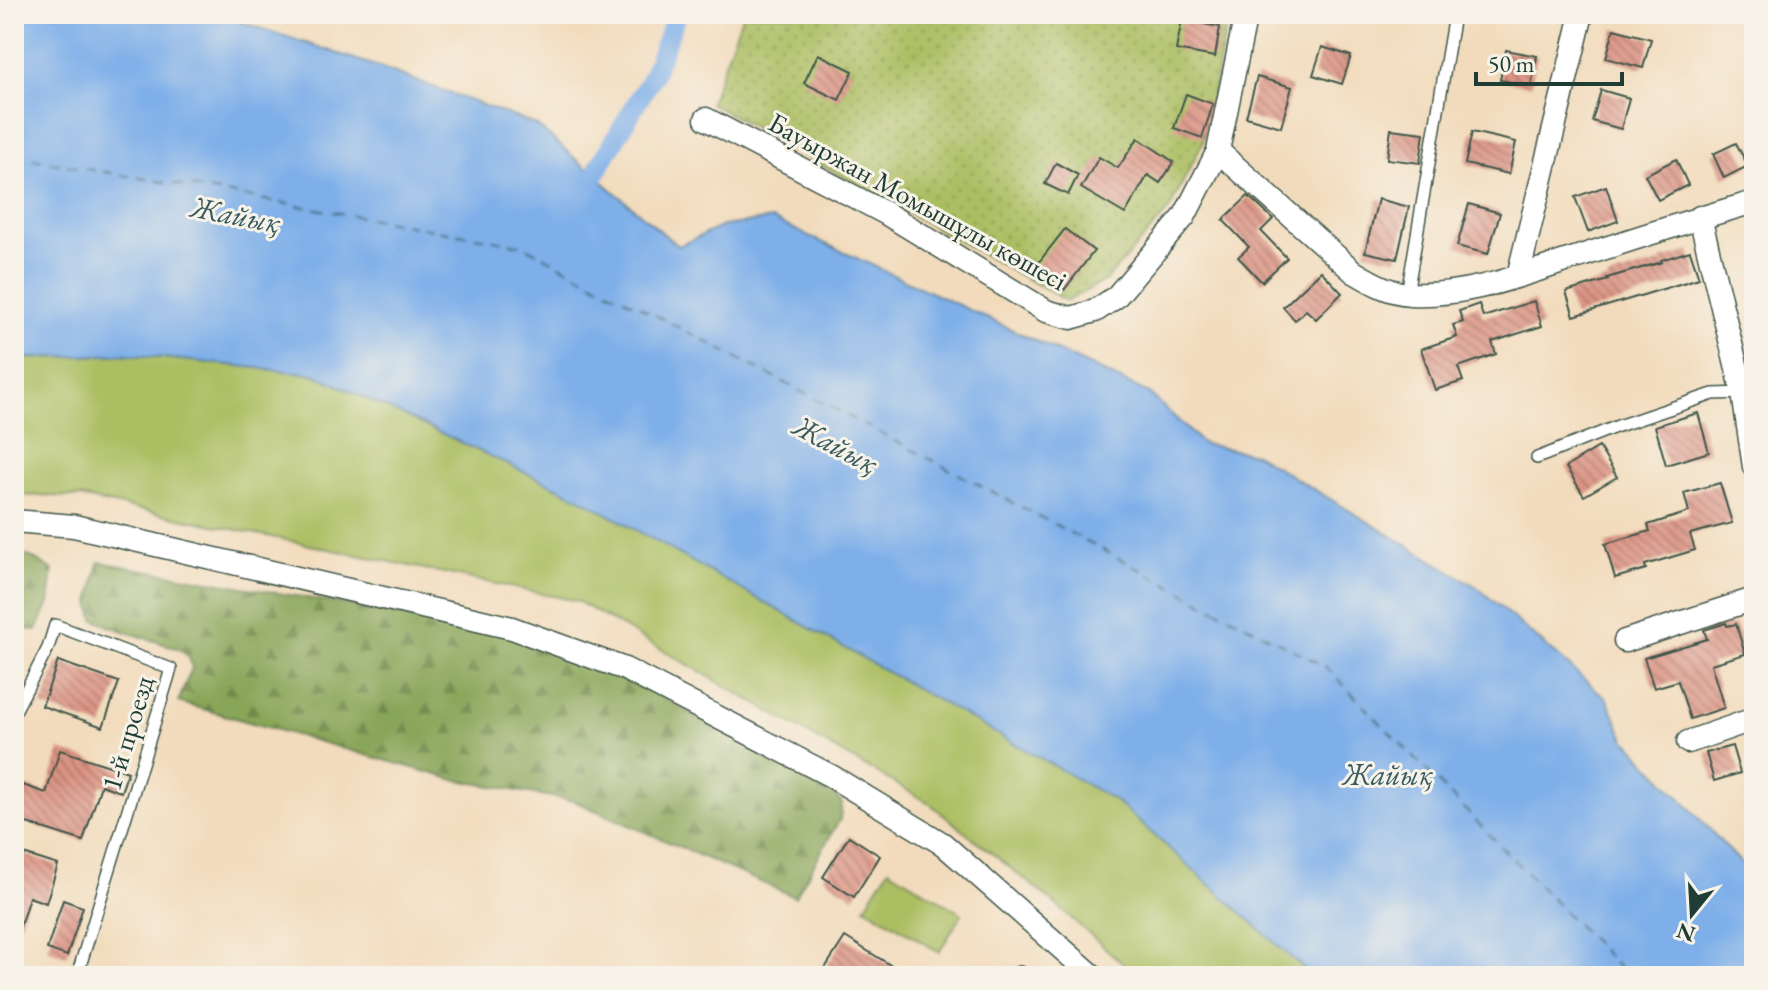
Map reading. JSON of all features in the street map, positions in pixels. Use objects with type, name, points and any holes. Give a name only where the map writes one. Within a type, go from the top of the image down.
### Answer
[{"type":"street","name":"Бауыржан Момышұлы көшесі","points":[[706,119],[887,214],[1046,311],[1071,318],[1095,311],[1116,297],[1184,217],[1218,151],[1246,14]]},
{"type":"street","points":[[1518,276],[1582,14]]},
{"type":"street","points":[[1218,151],[1354,272],[1378,286],[1407,294],[1463,291],[1754,202]]},
{"type":"street","points":[[1700,217],[1748,393],[1754,467]]},
{"type":"street","points":[[14,521],[74,526],[512,628],[625,669],[831,776],[943,844],[1093,976]]},
{"type":"street","points":[[1625,641],[1754,599]]},
{"type":"street","points":[[1688,742],[1754,719]]},
{"type":"lane","points":[[1407,294],[1454,15]]},
{"type":"lane","points":[[1537,458],[1713,394],[1748,393]]},
{"type":"lane","name":"1-й проезд","points":[[14,713],[48,648],[55,625],[171,669],[77,976]]},
{"type":"lane","points":[[1006,976],[1020,972],[1031,976]]},
{"type":"green space","points":[[743,14],[1229,14],[1203,142],[1169,210],[1106,280],[1067,301],[710,103]]},
{"type":"green space","points":[[126,354],[314,374],[576,496],[1116,801],[1312,976],[1137,976],[1053,902],[929,803],[577,601],[80,497],[14,495],[14,359]]},
{"type":"green space","points":[[14,554],[29,556],[53,570],[49,604],[37,630],[14,629]]},
{"type":"green space","points":[[99,562],[522,635],[660,696],[832,792],[842,803],[840,819],[795,897],[574,801],[452,779],[178,702],[192,668],[189,657],[179,649],[94,619],[90,603]]},
{"type":"green space","points":[[889,869],[962,914],[939,952],[865,907]]},
{"type":"water","name":"Жайық","points":[[14,14],[217,14],[379,67],[536,125],[678,246],[723,226],[772,219],[1149,393],[1203,444],[1255,454],[1477,587],[1607,699],[1625,739],[1754,877],[1754,976],[1312,976],[1116,801],[576,496],[314,374],[126,354],[14,359]]},
{"type":"building","points":[[1182,20],[1220,27],[1215,57],[1176,50]]},
{"type":"building","points":[[1614,29],[1651,39],[1643,68],[1606,58]]},
{"type":"building","points":[[1322,47],[1351,56],[1342,84],[1313,75]]},
{"type":"building","points":[[1506,50],[1537,56],[1531,86],[1500,80]]},
{"type":"building","points":[[818,54],[853,71],[839,100],[804,83]]},
{"type":"building","points":[[1257,77],[1292,87],[1281,127],[1246,117]]},
{"type":"building","points":[[1601,90],[1629,98],[1621,129],[1592,121]]},
{"type":"building","points":[[1186,94],[1213,104],[1202,138],[1174,128]]},
{"type":"building","points":[[1391,129],[1424,133],[1420,163],[1387,159]]},
{"type":"building","points":[[1472,132],[1516,142],[1509,174],[1465,164]]},
{"type":"building","points":[[1138,138],[1174,162],[1160,183],[1148,175],[1125,214],[1081,188],[1099,157],[1118,168]]},
{"type":"building","points":[[1736,143],[1748,166],[1724,178],[1713,154]]},
{"type":"building","points":[[1676,159],[1688,185],[1658,200],[1645,175]]},
{"type":"building","points":[[1056,163],[1078,175],[1068,195],[1045,184]]},
{"type":"building","points":[[1606,186],[1618,221],[1588,232],[1575,197]]},
{"type":"building","points":[[1248,196],[1273,219],[1261,231],[1287,258],[1262,282],[1238,257],[1249,247],[1223,220]]},
{"type":"building","points":[[1378,199],[1409,207],[1397,259],[1365,252]]},
{"type":"building","points":[[1469,204],[1500,213],[1488,254],[1457,246]]},
{"type":"building","points":[[1065,229],[1094,251],[1064,290],[1035,267]]},
{"type":"building","points":[[1690,251],[1699,278],[1574,316],[1566,292]]},
{"type":"building","points":[[1321,271],[1342,293],[1316,319],[1306,310],[1295,320],[1283,307]]},
{"type":"building","points":[[1534,301],[1542,326],[1492,342],[1496,354],[1458,367],[1463,381],[1435,390],[1421,349],[1457,337],[1453,325],[1463,322],[1459,311],[1479,304],[1483,317]]},
{"type":"building","points":[[1698,413],[1709,452],[1666,465],[1655,426]]},
{"type":"building","points":[[1599,447],[1617,477],[1584,496],[1566,467]]},
{"type":"building","points":[[1720,483],[1732,523],[1690,534],[1695,550],[1615,578],[1605,544],[1650,531],[1648,525],[1689,512],[1684,493]]},
{"type":"building","points":[[1726,623],[1727,626],[1736,624],[1745,654],[1711,664],[1724,708],[1690,719],[1678,681],[1654,688],[1644,658],[1707,639],[1704,630]]},
{"type":"building","points":[[58,661],[119,682],[103,727],[42,706]]},
{"type":"building","points":[[1732,746],[1740,773],[1714,781],[1706,753]]},
{"type":"building","points":[[60,750],[128,772],[121,792],[101,785],[83,841],[14,819],[14,782],[46,793]]},
{"type":"building","points":[[849,836],[880,856],[854,897],[823,877]]},
{"type":"building","points":[[14,851],[58,865],[46,903],[29,897],[18,933],[14,932]]},
{"type":"building","points":[[63,900],[83,907],[67,956],[47,949]]},
{"type":"building","points":[[845,937],[908,976],[820,976]]},
{"type":"waterway","points":[[584,197],[652,77],[677,14]]},
{"type":"ferry route","points":[[14,156],[522,245],[1326,667],[1627,976]]}]
